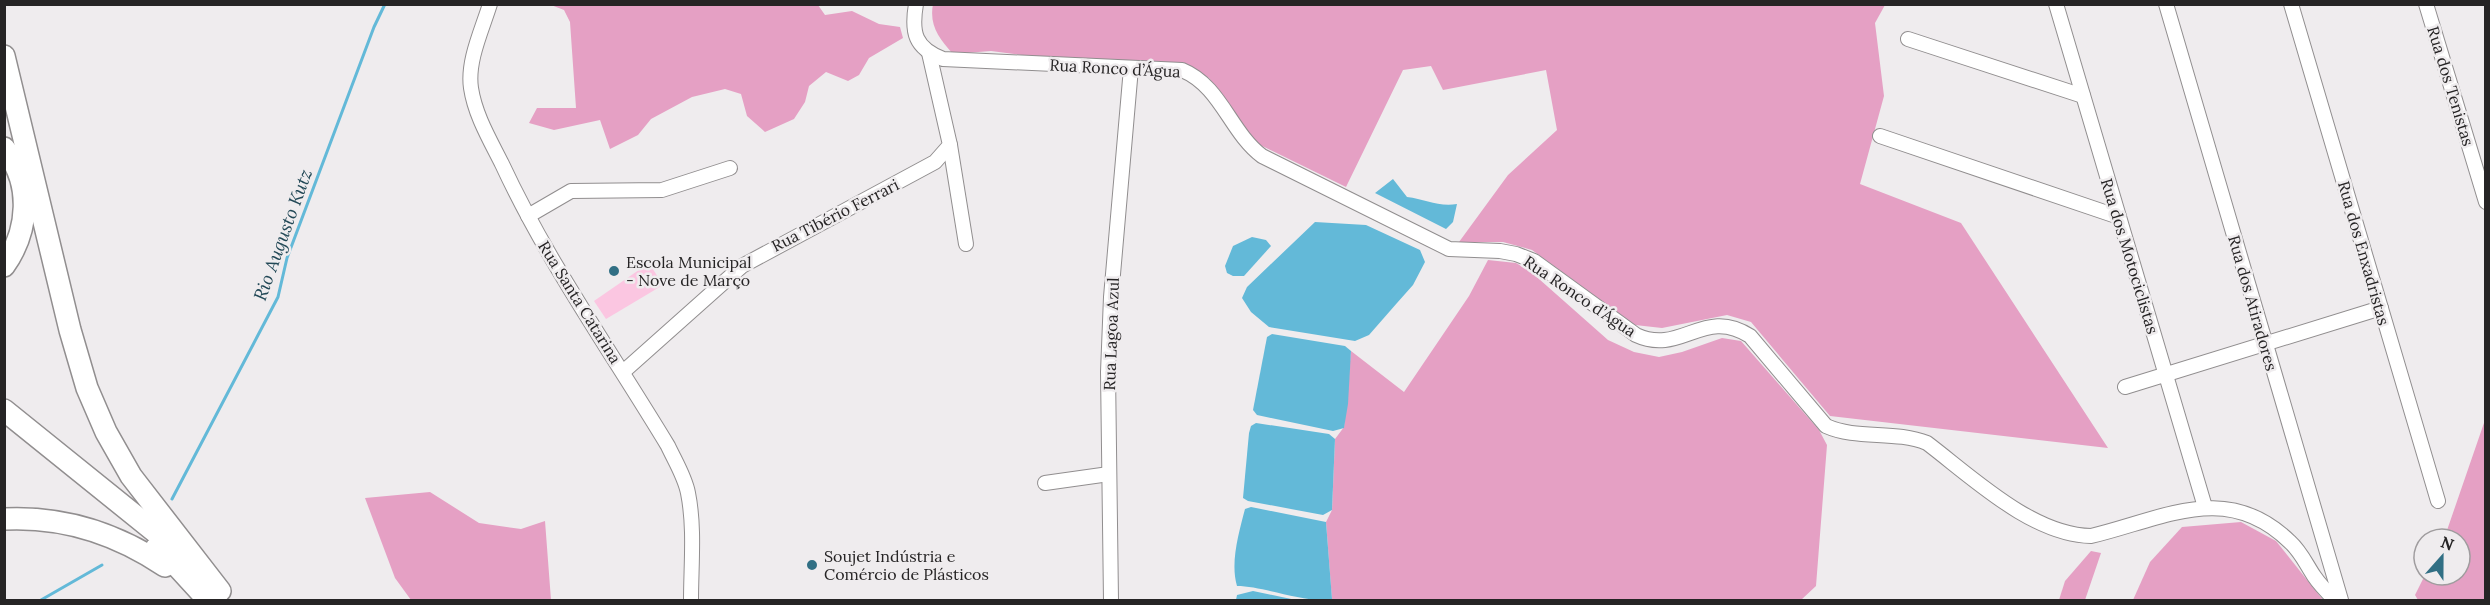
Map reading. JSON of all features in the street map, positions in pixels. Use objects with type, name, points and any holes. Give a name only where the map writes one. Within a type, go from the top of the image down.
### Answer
[{"type":"highway","points":[[4,56],[70,330],[87,388],[106,432],[131,476],[215,598]]},
{"type":"highway","points":[[4,148],[20,175],[26,203],[23,227],[15,251],[4,266]]},
{"type":"highway","points":[[4,410],[177,549],[215,598]]},
{"type":"highway","points":[[4,426],[215,598]]},
{"type":"highway","points":[[4,519],[24,518],[64,522],[102,532],[140,549],[215,598]]},
{"type":"street","name":"Rua Santa Catarina","points":[[490,4],[472,68],[471,86],[474,103],[528,216],[668,446],[688,491],[691,600]]},
{"type":"street","points":[[916,4],[914,29],[918,42],[929,53],[950,145],[966,244]]},
{"type":"street","name":"Rua dos Motociclistas","points":[[2056,4],[2205,507]]},
{"type":"street","name":"Rua dos Atiradores","points":[[2166,4],[2341,600]]},
{"type":"street","name":"Rua dos Enxadristas","points":[[2291,4],[2438,501]]},
{"type":"street","name":"Rua dos Tenistas","points":[[2427,4],[2486,202]]},
{"type":"street","points":[[1908,39],[2083,96]]},
{"type":"street","name":"Rua Ronco d’Água","points":[[929,53],[943,59],[1182,70],[1205,83],[1249,147],[1262,156],[1449,249],[1500,251],[1534,261],[1646,340],[1665,341],[1719,325],[1740,330],[1750,336],[1826,426],[1837,431],[1914,438],[1927,443],[1998,496],[2041,524],[2079,536],[2091,536],[2172,512],[2205,507],[2239,510],[2269,524],[2292,543],[2313,575],[2335,600]]},
{"type":"street","name":"Rua Lagoa Azul","points":[[1111,600],[1108,372],[1111,297],[1131,68]]},
{"type":"street","points":[[1880,136],[2119,217]]},
{"type":"street","name":"Rua Tibério Ferrari","points":[[623,372],[742,266],[935,162],[950,145]]},
{"type":"street","points":[[528,216],[571,191],[662,190],[730,168]]},
{"type":"street","points":[[2125,387],[2381,308]]},
{"type":"street","points":[[1045,483],[1109,474]]},
{"type":"shaded area","points":[[933,4],[1885,5],[1875,23],[1884,96],[1860,184],[1961,223],[2108,448],[1830,416],[1751,322],[1727,315],[1662,328],[1635,325],[1532,250],[1503,242],[1459,242],[1508,175],[1557,130],[1546,70],[1443,90],[1431,66],[1403,70],[1346,187],[1256,143],[1209,78],[1183,63],[1046,58],[991,51],[953,54],[936,31],[932,19]]},
{"type":"shaded area","points":[[551,5],[818,5],[825,15],[852,11],[879,24],[900,27],[903,38],[869,58],[859,75],[848,81],[826,72],[809,86],[805,102],[794,119],[765,132],[747,116],[741,94],[725,89],[692,97],[651,119],[638,135],[610,149],[600,120],[554,130],[529,123],[537,108],[576,108],[570,22],[564,10]]},
{"type":"shaded area","points":[[1488,260],[1516,263],[1530,271],[1608,340],[1634,352],[1659,357],[1682,352],[1722,338],[1741,341],[1819,430],[1827,445],[1816,586],[1801,600],[1332,600],[1326,522],[1332,510],[1335,439],[1344,427],[1351,351],[1404,392],[1469,296]]},
{"type":"shaded area","points":[[649,263],[663,285],[606,319],[594,301]]},
{"type":"shaded area","points":[[2485,420],[2485,600],[2418,600],[2415,595],[2419,587],[2472,587],[2472,527],[2448,527]]},
{"type":"shaded area","points":[[430,492],[479,523],[521,529],[545,521],[551,600],[411,600],[395,578],[365,498]]},
{"type":"shaded area","points":[[2241,522],[2276,541],[2323,600],[2133,600],[2150,562],[2182,527]]},
{"type":"shaded area","points":[[2091,551],[2101,553],[2085,600],[2059,600],[2065,581]]},
{"type":"water","points":[[1393,179],[1407,197],[1438,204],[1457,204],[1453,222],[1446,229],[1375,193]]},
{"type":"water","points":[[1315,222],[1366,225],[1420,250],[1425,262],[1413,285],[1369,335],[1355,341],[1269,327],[1251,312],[1242,298],[1247,287]]},
{"type":"water","points":[[1252,237],[1266,240],[1271,246],[1244,276],[1233,276],[1227,273],[1225,266],[1233,246]]},
{"type":"water","points":[[1272,334],[1345,346],[1351,351],[1348,404],[1344,428],[1333,431],[1257,415],[1253,410],[1267,337]]},
{"type":"water","points":[[1256,423],[1329,434],[1335,439],[1332,510],[1323,515],[1248,501],[1243,498],[1249,433],[1251,426]]},
{"type":"water","points":[[1251,507],[1326,522],[1332,599],[1312,600],[1237,586],[1234,568],[1236,548],[1245,509]]},
{"type":"water","points":[[1253,591],[1296,600],[1236,600],[1237,595]]},
{"type":"waterway","name":"Rio Augusto Kutz","points":[[172,499],[278,297],[287,258],[374,27],[385,4]]},
{"type":"waterway","name":"Rio Augusto Kutz","points":[[41,600],[102,565]]},
{"type":"place","name":"Escola Municipal - Nove de Março","points":[[614,271]]},
{"type":"place","name":"Soujet Indústria e Comércio de Plásticos","points":[[812,565]]}]
